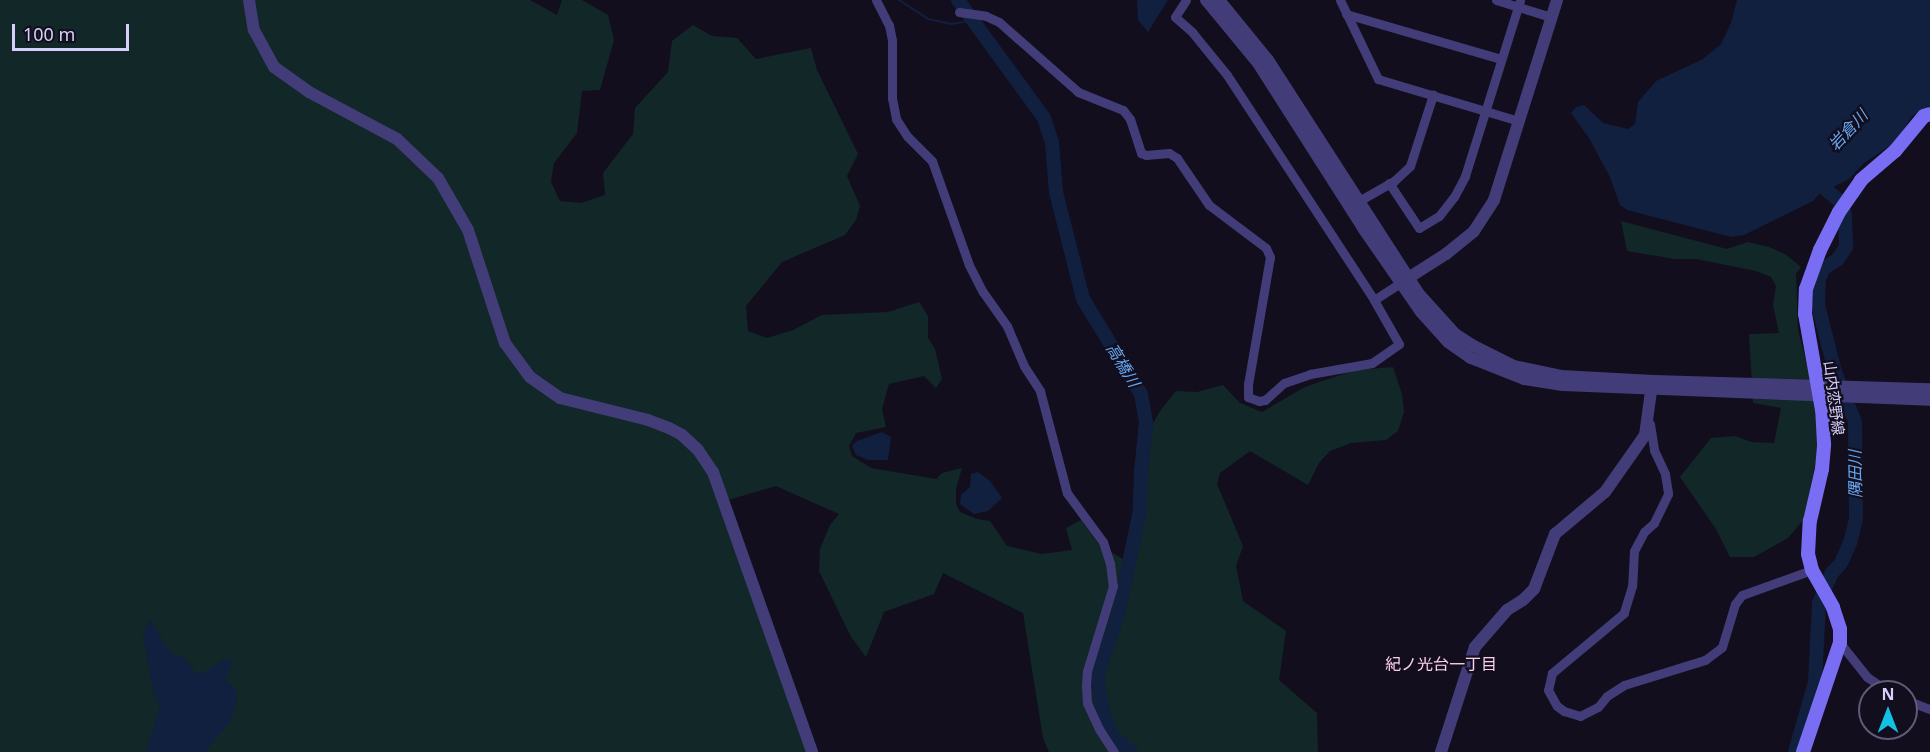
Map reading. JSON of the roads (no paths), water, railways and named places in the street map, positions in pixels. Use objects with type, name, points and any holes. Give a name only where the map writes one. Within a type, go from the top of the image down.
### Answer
[{"type":"main road","name":"山内恋野線","points":[[1803,752],[1840,643],[1840,629],[1833,607],[1816,576],[1808,554],[1808,531],[1822,469],[1824,444],[1822,410],[1805,314],[1806,289],[1820,250],[1843,207],[1861,180],[1895,151],[1924,116],[1930,114]]},
{"type":"street","points":[[249,0],[254,30],[264,54],[274,67],[309,92],[397,139],[438,178],[468,230],[502,336],[510,353],[530,377],[560,399],[648,420],[669,428],[682,435],[698,450],[713,472],[812,752]]},
{"type":"street","points":[[876,0],[889,25],[892,41],[892,98],[896,119],[907,136],[932,161],[969,265],[982,292],[1007,326],[1024,366],[1040,391],[1067,493],[1103,542],[1110,563],[1113,586],[1087,671],[1086,685],[1087,703],[1099,729],[1114,752]]},
{"type":"street","points":[[959,12],[986,16],[999,22],[1078,92],[1123,110],[1130,119],[1141,153],[1146,155],[1169,153],[1177,158],[1209,204],[1266,248],[1270,257],[1248,384],[1248,397],[1259,401],[1265,400],[1284,383],[1310,374],[1372,363],[1400,344],[1374,300],[1227,75],[1192,32],[1175,17],[1186,0]]},
{"type":"street","points":[[1206,0],[1258,63],[1405,281]]},
{"type":"street","points":[[1219,0],[1268,60],[1405,281],[1421,312],[1448,342],[1499,371],[1524,379],[1563,385],[1915,394],[1930,400]]},
{"type":"street","points":[[1340,0],[1378,79],[1519,122]]},
{"type":"street","points":[[1496,0],[1519,4],[1551,17]]},
{"type":"street","points":[[1374,300],[1455,248],[1481,222],[1498,189],[1557,0]]},
{"type":"street","points":[[1389,183],[1419,228],[1431,222],[1460,188],[1519,4]]},
{"type":"street","points":[[1347,14],[1501,59]]},
{"type":"street","points":[[1357,202],[1401,176],[1414,159],[1433,95]]},
{"type":"street","points":[[1441,752],[1474,647],[1507,610],[1523,600],[1534,589],[1555,534],[1605,492],[1645,435],[1652,386]]},
{"type":"street","points":[[1915,394],[1930,389]]},
{"type":"street","points":[[1649,416],[1654,450],[1665,474],[1668,494],[1654,522],[1644,532],[1634,551],[1632,586],[1624,613],[1552,673],[1548,690],[1557,706],[1571,715],[1580,716],[1598,707],[1607,696],[1624,685],[1705,660],[1722,647],[1734,604],[1742,595],[1816,576]]},
{"type":"street","points":[[1840,643],[1870,680]]},
{"type":"water","points":[[1137,0],[1168,0],[1148,32],[1138,20]]},
{"type":"water","name":"岩倉川","points":[[1737,0],[1930,0],[1930,107],[1912,116],[1896,142],[1864,163],[1849,179],[1819,194],[1813,201],[1744,235],[1731,237],[1627,210],[1620,205],[1610,177],[1589,138],[1571,113],[1576,107],[1584,105],[1603,123],[1628,129],[1635,124],[1638,102],[1656,81],[1703,59],[1721,44],[1731,23]]},
{"type":"water","points":[[882,432],[891,437],[888,460],[868,460],[856,455],[852,446],[857,441]]},
{"type":"water","points":[[978,472],[990,481],[1002,498],[988,511],[974,514],[960,504],[961,495],[970,487],[971,474]]},
{"type":"water","points":[[150,619],[171,654],[182,656],[196,673],[204,673],[226,658],[233,661],[225,679],[236,690],[237,702],[230,721],[205,752],[146,752],[160,707],[153,692],[143,634]]},
{"type":"waterway","points":[[899,0],[928,19],[951,24],[971,21]]},
{"type":"waterway","name":"高橋川","points":[[958,0],[1044,118],[1052,142],[1056,192],[1083,299],[1141,394],[1146,422],[1140,510],[1118,615],[1097,675],[1103,712],[1112,736],[1131,752]]},
{"type":"waterway","name":"隅田川","points":[[1795,752],[1815,682],[1819,603],[1832,573],[1841,563],[1850,543],[1856,519],[1855,422],[1835,372],[1818,305],[1819,279],[1823,269],[1837,260],[1846,247],[1845,214],[1841,202],[1814,180]]},
{"type":"district","name":"紀ノ光台一丁目","points":[[1441,664]]}]
